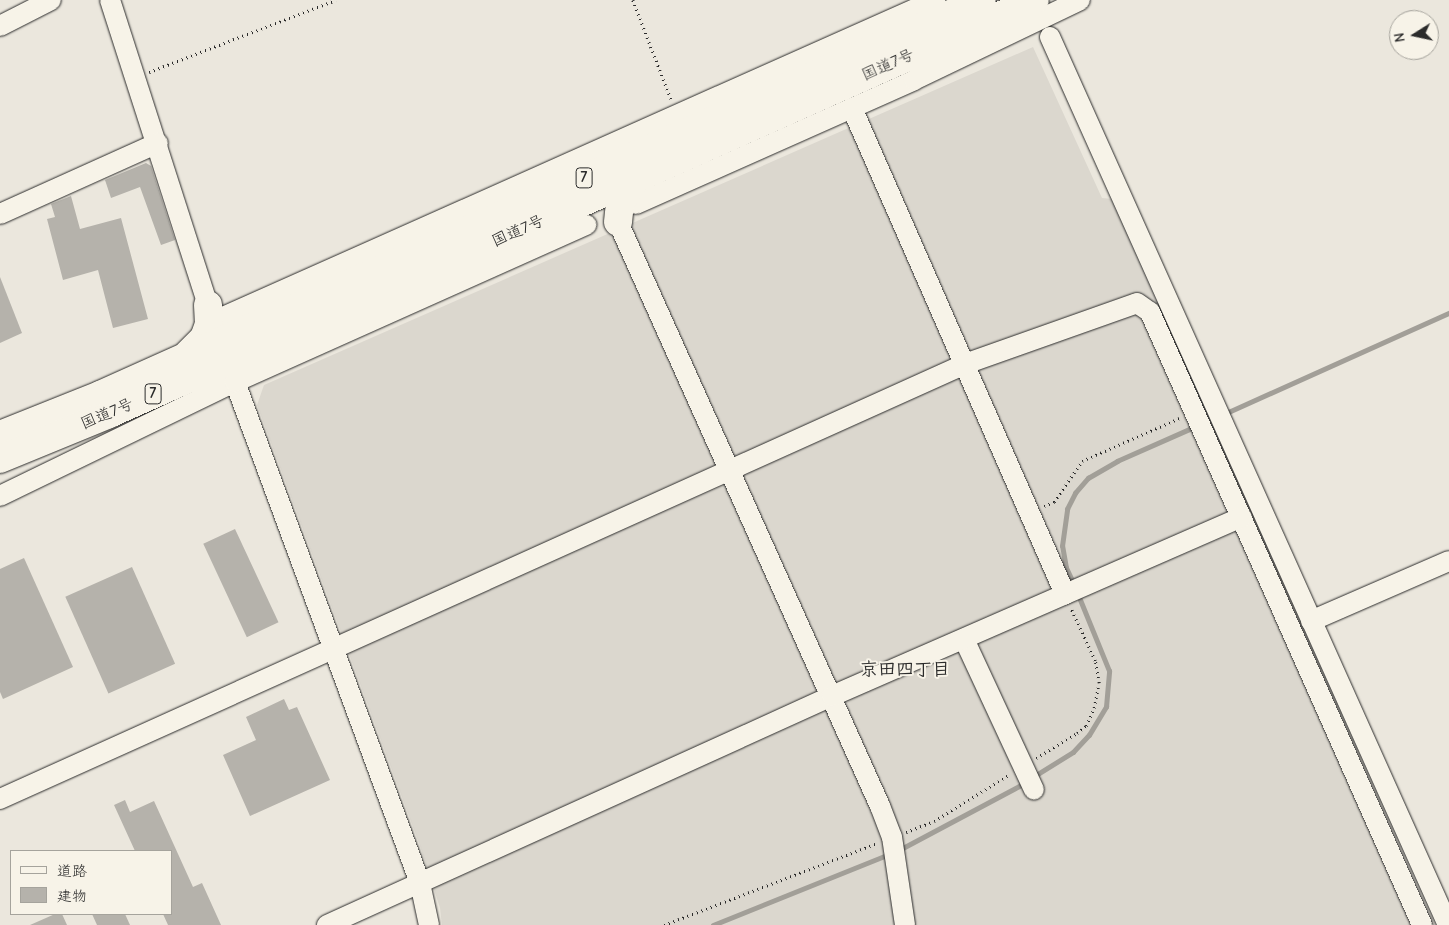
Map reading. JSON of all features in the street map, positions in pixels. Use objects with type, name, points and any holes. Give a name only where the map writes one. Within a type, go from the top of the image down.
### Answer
[{"type":"highway","name":"国道7号","points":[[0,436],[187,355],[982,0]]},
{"type":"highway","name":"国道7号","points":[[0,459],[581,215],[630,201],[1039,12]]},
{"type":"highway","points":[[581,215],[630,201]]},
{"type":"highway","points":[[187,355],[204,338],[215,312],[252,326]]},
{"type":"street","points":[[0,26],[51,0]]},
{"type":"street","points":[[110,0],[215,312],[677,114],[935,0]]},
{"type":"street","points":[[905,925],[892,837],[733,471],[630,201],[852,108],[1039,12],[1080,0]]},
{"type":"street","points":[[1039,12],[1104,188],[1122,193]]},
{"type":"street","points":[[1050,37],[1122,193],[1448,925]]},
{"type":"street","points":[[852,108],[1031,510],[1065,594]]},
{"type":"street","points":[[0,214],[158,143]]},
{"type":"street","points":[[0,496],[581,215]]},
{"type":"street","points":[[0,799],[733,471],[965,364],[1137,303],[1150,312],[1422,925]]},
{"type":"street","points":[[235,382],[420,883],[429,925]]},
{"type":"street","points":[[327,925],[832,696],[1242,517]]},
{"type":"street","points":[[1311,621],[1449,561]]},
{"type":"street","points":[[964,640],[1034,790]]},
{"type":"path","points":[[136,77],[336,0]]},
{"type":"path","points":[[633,0],[677,114]]},
{"type":"path","points":[[1031,510],[1054,502],[1082,461],[1194,411]]},
{"type":"path","points":[[664,925],[934,821],[1023,765],[1078,734],[1086,726],[1094,708],[1100,683],[1095,661],[1065,594]]},
{"type":"shaded area","points":[[1033,47],[1102,198],[1113,199],[1436,925],[442,925],[440,908],[420,846],[257,405],[264,385]]},
{"type":"building","points":[[146,163],[151,166],[175,240],[161,245],[140,187],[111,198],[105,180]]},
{"type":"building","points":[[71,196],[80,229],[121,218],[148,319],[113,328],[98,270],[63,280],[47,219],[55,217],[51,204]]},
{"type":"building","points":[[0,277],[22,333],[0,343]]},
{"type":"building","points":[[235,529],[279,622],[247,637],[203,544]]},
{"type":"building","points":[[24,558],[73,667],[3,699],[0,692],[0,569]]},
{"type":"building","points":[[132,567],[175,664],[108,694],[65,597]]},
{"type":"building","points":[[284,699],[289,710],[297,707],[330,780],[250,816],[223,755],[256,740],[246,717]]},
{"type":"building","points":[[125,800],[130,812],[154,801],[193,887],[202,883],[221,925],[168,925],[163,915],[172,915],[172,850],[135,850],[114,805]]},
{"type":"building","points":[[53,915],[62,915],[67,925],[30,925]]},
{"type":"building","points":[[92,915],[125,915],[130,925],[97,925]]},
{"type":"waterway","points":[[1224,414],[1449,313]]},
{"type":"waterway","points":[[1074,585],[1066,568],[1062,546],[1067,509],[1075,493],[1088,478],[1117,461],[1194,427]]},
{"type":"waterway","points":[[1033,777],[1073,752],[1089,735],[1106,707],[1109,671],[1078,595]]},
{"type":"waterway","points":[[899,850],[1025,783]]},
{"type":"waterway","points":[[713,925],[890,854]]},
{"type":"district","name":"京田四丁目","points":[[905,670]]}]
